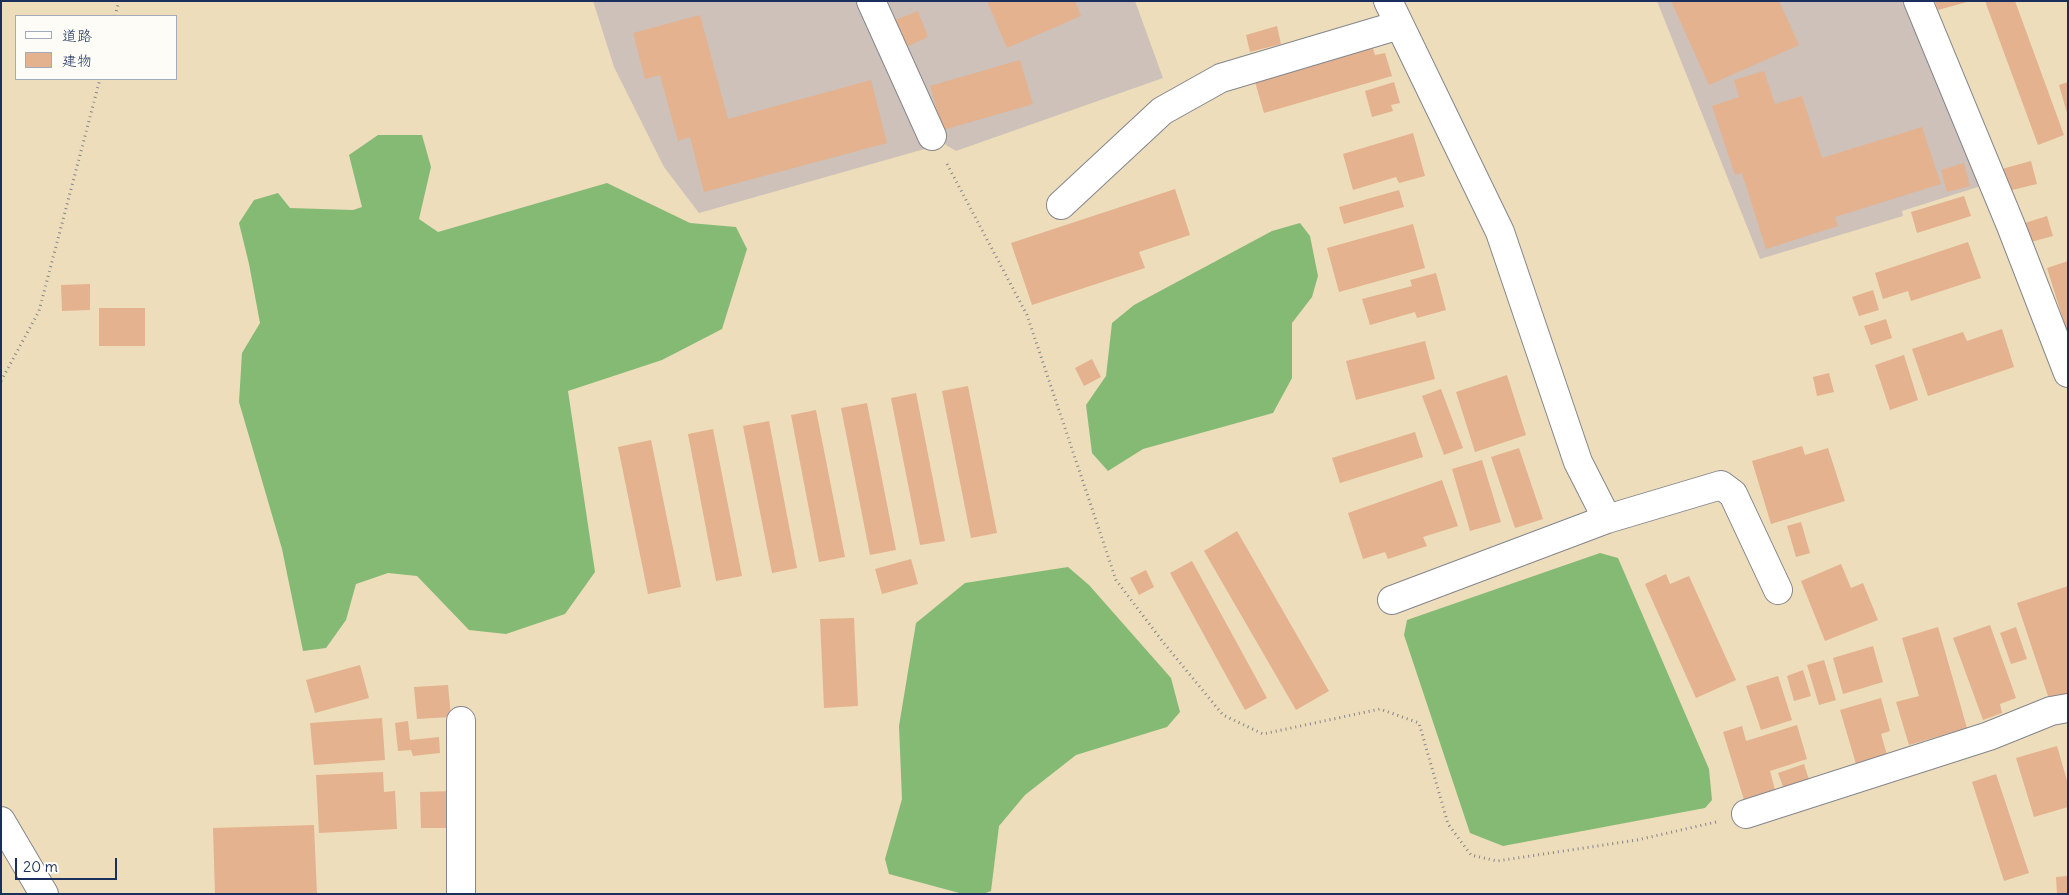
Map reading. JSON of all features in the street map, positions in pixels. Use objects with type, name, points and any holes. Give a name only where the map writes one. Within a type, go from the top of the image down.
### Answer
[{"type":"street","points":[[871,1],[932,136]]},
{"type":"street","points":[[1918,1],[2011,226],[2068,373]]},
{"type":"street","points":[[1061,205],[1162,111],[1221,78],[1394,13],[1500,232],[1578,462],[1607,519]]},
{"type":"street","points":[[1392,600],[1607,519],[1721,485],[1733,494],[1778,590]]},
{"type":"street","points":[[1746,814],[1989,736],[2051,711],[2068,708]]},
{"type":"street","points":[[461,721],[461,894]]},
{"type":"street","points":[[1,821],[44,894]]},
{"type":"path","points":[[115,15],[119,1]]},
{"type":"path","points":[[1,381],[39,311],[100,80]]},
{"type":"path","points":[[932,136],[1027,316],[1116,580],[1163,642],[1223,715],[1263,734],[1380,709],[1419,723],[1448,824],[1471,854],[1497,861],[1637,840],[1746,814]]},
{"type":"shaded area","points":[[593,1],[862,1],[928,148],[699,213],[664,167],[614,67]]},
{"type":"shaded area","points":[[881,1],[1135,1],[1163,78],[956,151],[946,145]]},
{"type":"shaded area","points":[[1657,1],[1902,1],[1981,186],[1902,211],[1903,216],[1760,259]]},
{"type":"green space","points":[[378,135],[422,135],[431,167],[419,219],[438,232],[607,183],[690,223],[736,227],[747,249],[722,329],[662,360],[568,391],[595,572],[565,614],[506,634],[469,630],[417,576],[388,573],[356,584],[346,620],[326,648],[303,651],[282,549],[239,402],[242,353],[260,323],[239,223],[254,200],[278,193],[290,208],[353,210],[362,207],[349,155]]},
{"type":"green space","points":[[1300,223],[1310,236],[1318,276],[1312,297],[1292,323],[1292,378],[1273,413],[1143,449],[1108,471],[1092,453],[1086,405],[1106,376],[1112,323],[1134,305],[1272,231]]},
{"type":"green space","points":[[1600,553],[1618,558],[1709,769],[1712,800],[1705,808],[1503,846],[1470,833],[1404,635],[1407,620]]},
{"type":"green space","points":[[1068,567],[1089,585],[1171,678],[1180,712],[1167,727],[1076,755],[1025,795],[999,826],[991,891],[983,894],[963,894],[889,874],[885,859],[902,799],[899,726],[916,623],[965,583]]},
{"type":"building","points":[[987,1],[1075,1],[1081,16],[1007,48]]},
{"type":"building","points":[[1671,1],[1779,1],[1799,45],[1709,85]]},
{"type":"building","points":[[1935,1],[1967,1],[1967,2],[1938,10]]},
{"type":"building","points":[[1985,1],[2015,1],[2064,135],[2038,145]]},
{"type":"building","points":[[918,11],[928,37],[906,47],[895,20]]},
{"type":"building","points":[[700,15],[728,119],[871,80],[887,143],[704,192],[690,137],[678,141],[660,75],[645,79],[633,33]]},
{"type":"building","points":[[1277,26],[1281,44],[1250,52],[1246,35]]},
{"type":"building","points":[[1371,41],[1375,55],[1385,53],[1392,76],[1264,113],[1253,75]]},
{"type":"building","points":[[1020,60],[1033,104],[943,130],[930,86]]},
{"type":"building","points":[[1764,71],[1775,104],[1802,96],[1822,158],[1922,127],[1941,184],[1835,217],[1838,226],[1766,249],[1742,173],[1735,175],[1712,106],[1739,97],[1734,80]]},
{"type":"building","points":[[1394,82],[1400,103],[1391,105],[1393,111],[1372,117],[1365,91]]},
{"type":"building","points":[[2068,82],[2068,112],[2067,113],[2059,85]]},
{"type":"building","points":[[1413,133],[1425,176],[1399,183],[1396,177],[1353,190],[1343,154]]},
{"type":"building","points":[[2031,161],[2037,184],[2008,191],[2002,169]]},
{"type":"building","points":[[1964,163],[1970,186],[1947,192],[1941,170]]},
{"type":"building","points":[[1175,189],[1190,235],[1139,252],[1145,268],[1032,305],[1011,243]]},
{"type":"building","points":[[1399,190],[1404,207],[1344,224],[1339,207]]},
{"type":"building","points":[[1964,196],[1971,216],[1917,233],[1911,212]]},
{"type":"building","points":[[2047,216],[2053,236],[2031,242],[2025,223]]},
{"type":"building","points":[[1413,224],[1425,268],[1339,292],[1327,248]]},
{"type":"building","points":[[1968,242],[1981,278],[1911,301],[1908,291],[1883,299],[1875,273]]},
{"type":"building","points":[[2068,261],[2068,332],[2067,332],[2047,268]]},
{"type":"building","points":[[1436,273],[1446,310],[1417,318],[1415,312],[1370,325],[1362,299],[1412,286],[1410,280]]},
{"type":"building","points":[[90,284],[90,310],[62,311],[61,285]]},
{"type":"building","points":[[1873,290],[1879,310],[1859,316],[1852,297]]},
{"type":"building","points":[[99,308],[145,308],[145,346],[99,346]]},
{"type":"building","points":[[1886,319],[1892,338],[1871,345],[1864,326]]},
{"type":"building","points":[[2002,329],[2014,367],[1928,396],[1912,349],[1963,332],[1967,341]]},
{"type":"building","points":[[1425,341],[1435,379],[1356,400],[1346,361]]},
{"type":"building","points":[[1904,355],[1918,400],[1890,410],[1875,365]]},
{"type":"building","points":[[1092,359],[1101,377],[1084,386],[1075,368]]},
{"type":"building","points":[[1829,373],[1834,392],[1817,396],[1813,377]]},
{"type":"building","points":[[1507,375],[1526,435],[1475,452],[1456,392]]},
{"type":"building","points":[[968,386],[997,533],[971,538],[942,391]]},
{"type":"building","points":[[1441,389],[1463,448],[1444,455],[1422,396]]},
{"type":"building","points":[[916,393],[945,541],[920,545],[891,398]]},
{"type":"building","points":[[867,403],[896,550],[870,555],[841,408]]},
{"type":"building","points":[[816,410],[845,557],[819,562],[791,415]]},
{"type":"building","points":[[769,421],[797,568],[772,573],[743,426]]},
{"type":"building","points":[[713,429],[742,576],[716,581],[688,434]]},
{"type":"building","points":[[1415,432],[1423,457],[1340,483],[1332,458]]},
{"type":"building","points":[[651,440],[681,587],[648,594],[618,447]]},
{"type":"building","points":[[1802,446],[1805,455],[1828,448],[1845,501],[1771,524],[1752,461]]},
{"type":"building","points":[[1519,448],[1543,519],[1515,528],[1491,457]]},
{"type":"building","points":[[1482,460],[1501,522],[1470,531],[1452,469]]},
{"type":"building","points":[[1442,480],[1458,526],[1423,537],[1427,546],[1388,559],[1385,552],[1363,559],[1348,513]]},
{"type":"building","points":[[1801,522],[1810,553],[1796,557],[1787,526]]},
{"type":"building","points":[[1237,531],[1329,691],[1296,710],[1204,551]]},
{"type":"building","points":[[911,559],[918,584],[882,594],[875,569]]},
{"type":"building","points":[[1192,561],[1267,698],[1245,710],[1170,573]]},
{"type":"building","points":[[1841,564],[1851,588],[1863,583],[1878,620],[1825,641],[1801,581]]},
{"type":"building","points":[[1146,570],[1154,587],[1139,595],[1130,578]]},
{"type":"building","points":[[1666,574],[1670,584],[1689,576],[1736,680],[1696,698],[1645,584]]},
{"type":"building","points":[[2068,586],[2068,696],[2050,702],[2017,603]]},
{"type":"building","points":[[854,618],[858,706],[824,708],[820,619]]},
{"type":"building","points":[[1990,625],[2016,698],[2000,704],[2002,713],[1983,720],[1953,638]]},
{"type":"building","points":[[1938,627],[1967,728],[1909,745],[1896,702],[1919,696],[1902,638]]},
{"type":"building","points":[[2016,627],[2027,659],[2011,664],[2000,633]]},
{"type":"building","points":[[1873,646],[1883,682],[1843,694],[1833,658]]},
{"type":"building","points":[[1824,660],[1836,700],[1819,705],[1807,665]]},
{"type":"building","points":[[360,665],[369,698],[315,713],[306,680]]},
{"type":"building","points":[[1803,670],[1811,696],[1794,701],[1787,676]]},
{"type":"building","points":[[1778,676],[1792,720],[1761,730],[1746,686]]},
{"type":"building","points":[[448,685],[451,717],[417,719],[414,687]]},
{"type":"building","points":[[1881,698],[1890,731],[1881,734],[1887,755],[1856,764],[1840,710]]},
{"type":"building","points":[[382,718],[385,760],[314,765],[310,723]]},
{"type":"building","points":[[408,721],[410,740],[439,737],[440,753],[413,756],[411,750],[398,751],[395,723]]},
{"type":"building","points":[[1797,725],[1807,759],[1770,771],[1775,790],[1744,800],[1723,732],[1742,726],[1746,741]]},
{"type":"building","points":[[2057,746],[2068,784],[2068,807],[2034,817],[2016,758]]},
{"type":"building","points":[[1804,764],[1810,783],[1785,792],[1778,773]]},
{"type":"building","points":[[383,772],[384,792],[395,791],[397,829],[319,833],[316,775]]},
{"type":"building","points":[[1996,774],[2029,873],[2004,881],[1972,782]]},
{"type":"building","points":[[452,791],[452,828],[421,828],[420,792]]},
{"type":"building","points":[[314,825],[317,894],[215,894],[213,828]]},
{"type":"building","points":[[2068,876],[2068,894],[2057,894],[2056,877]]}]
